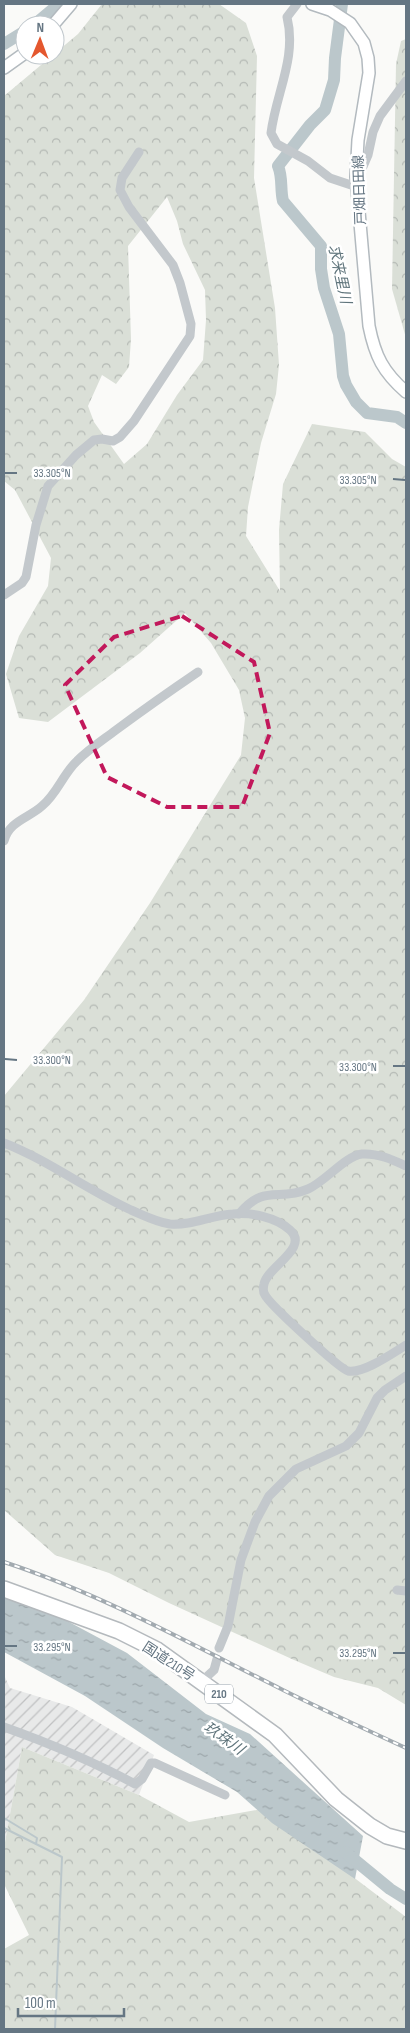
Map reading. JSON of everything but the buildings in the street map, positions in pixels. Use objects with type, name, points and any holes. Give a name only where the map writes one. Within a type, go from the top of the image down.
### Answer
[{"type":"highway","name":"国道210号","points":[[4,1589],[119,1631],[157,1650],[275,1735],[336,1799],[370,1826],[386,1836],[406,1841]]},
{"type":"main road","points":[[62,15],[71,4]]},
{"type":"main road","name":"戸畑日田線","points":[[312,4],[336,14],[350,23],[364,43],[368,58],[367,88],[358,140],[357,186],[368,326],[372,343],[384,370],[406,392]]},
{"type":"main road","points":[[4,68],[15,60]]},
{"type":"street","points":[[297,4],[287,17],[291,34],[290,54],[271,133],[277,144],[308,160],[330,178],[357,186]]},
{"type":"street","points":[[360,211],[359,176],[368,155],[373,132],[380,116],[406,81]]},
{"type":"street","points":[[4,595],[22,583],[26,578],[36,525],[48,486],[76,455],[94,440],[113,441],[120,437],[134,421],[190,336],[191,324],[173,265],[129,207],[120,190],[122,178],[139,152]]},
{"type":"street","points":[[4,842],[5,837],[18,821],[42,807],[50,798],[66,772],[78,760],[149,705],[198,672]]},
{"type":"street","points":[[4,1143],[55,1169],[96,1193],[158,1222],[189,1224],[239,1214],[271,1219],[282,1224],[294,1234],[294,1248],[266,1277],[264,1295],[274,1307],[320,1350],[348,1371],[360,1370],[406,1345]]},
{"type":"street","points":[[239,1214],[248,1202],[259,1197],[307,1190],[320,1183],[349,1160],[361,1154],[384,1157],[406,1166]]},
{"type":"street","points":[[219,1648],[228,1626],[241,1560],[254,1522],[269,1496],[296,1469],[346,1446],[359,1433],[377,1398],[385,1390],[406,1376]]},
{"type":"street","points":[[201,1682],[214,1670],[217,1659]]},
{"type":"street","points":[[4,1727],[58,1746],[135,1784],[142,1779],[151,1763],[154,1763],[225,1795]]},
{"type":"highlighted area","points":[[182,616],[254,662],[270,733],[242,807],[167,807],[107,777],[65,685],[114,637]]},
{"type":"shaded area","points":[[4,1675],[10,1688],[72,1707],[154,1755],[139,1795],[22,1747],[4,1848]]},
{"type":"green space","points":[[102,4],[219,4],[246,23],[257,56],[254,178],[275,308],[279,365],[276,394],[261,443],[248,507],[246,536],[280,591],[279,530],[283,484],[312,424],[365,432],[392,459],[406,467],[406,1705],[378,1688],[334,1677],[294,1660],[169,1603],[109,1573],[55,1555],[4,1510],[4,1096],[84,1000],[150,903],[241,755],[245,718],[239,690],[211,643],[185,613],[140,653],[48,722],[19,718],[6,674],[19,636],[48,586],[51,558],[15,490],[4,481],[4,96],[41,65],[65,65],[65,45],[78,34]],"holes":[[[167,197],[177,221],[183,244],[205,290],[206,320],[203,360],[177,395],[147,444],[124,464],[94,422],[88,406],[102,375],[116,384],[129,367],[131,339],[128,246]]]},
{"type":"green space","points":[[406,39],[406,338],[392,289],[396,64],[401,41]]},
{"type":"green space","points":[[22,1747],[139,1795],[189,1822],[273,1807],[303,1839],[406,1917],[406,2029],[4,2029],[4,1949],[29,1935],[4,1884],[4,1848]]},
{"type":"water","points":[[4,1597],[56,1615],[127,1653],[206,1714],[250,1734],[363,1836],[355,1879],[272,1823],[237,1792],[163,1748],[85,1696],[4,1652]]},
{"type":"waterway","name":"求来里川","points":[[46,15],[56,4]]},
{"type":"waterway","name":"求来里川","points":[[342,4],[334,80],[325,110],[310,125],[278,166],[282,197],[283,201],[321,246],[321,269],[324,288],[339,334],[343,376],[346,385],[356,402],[367,413],[397,417],[406,423]]},
{"type":"waterway","name":"求来里川","points":[[4,44],[15,37]]},
{"type":"waterway","points":[[4,1818],[37,1838],[36,1844]]},
{"type":"waterway","points":[[4,1828],[62,1857],[55,2029]]},
{"type":"waterway","name":"玖珠川","points":[[345,1852],[390,1889],[406,1899]]},
{"type":"railway","points":[[4,1562],[111,1604],[298,1697],[406,1748]]}]
